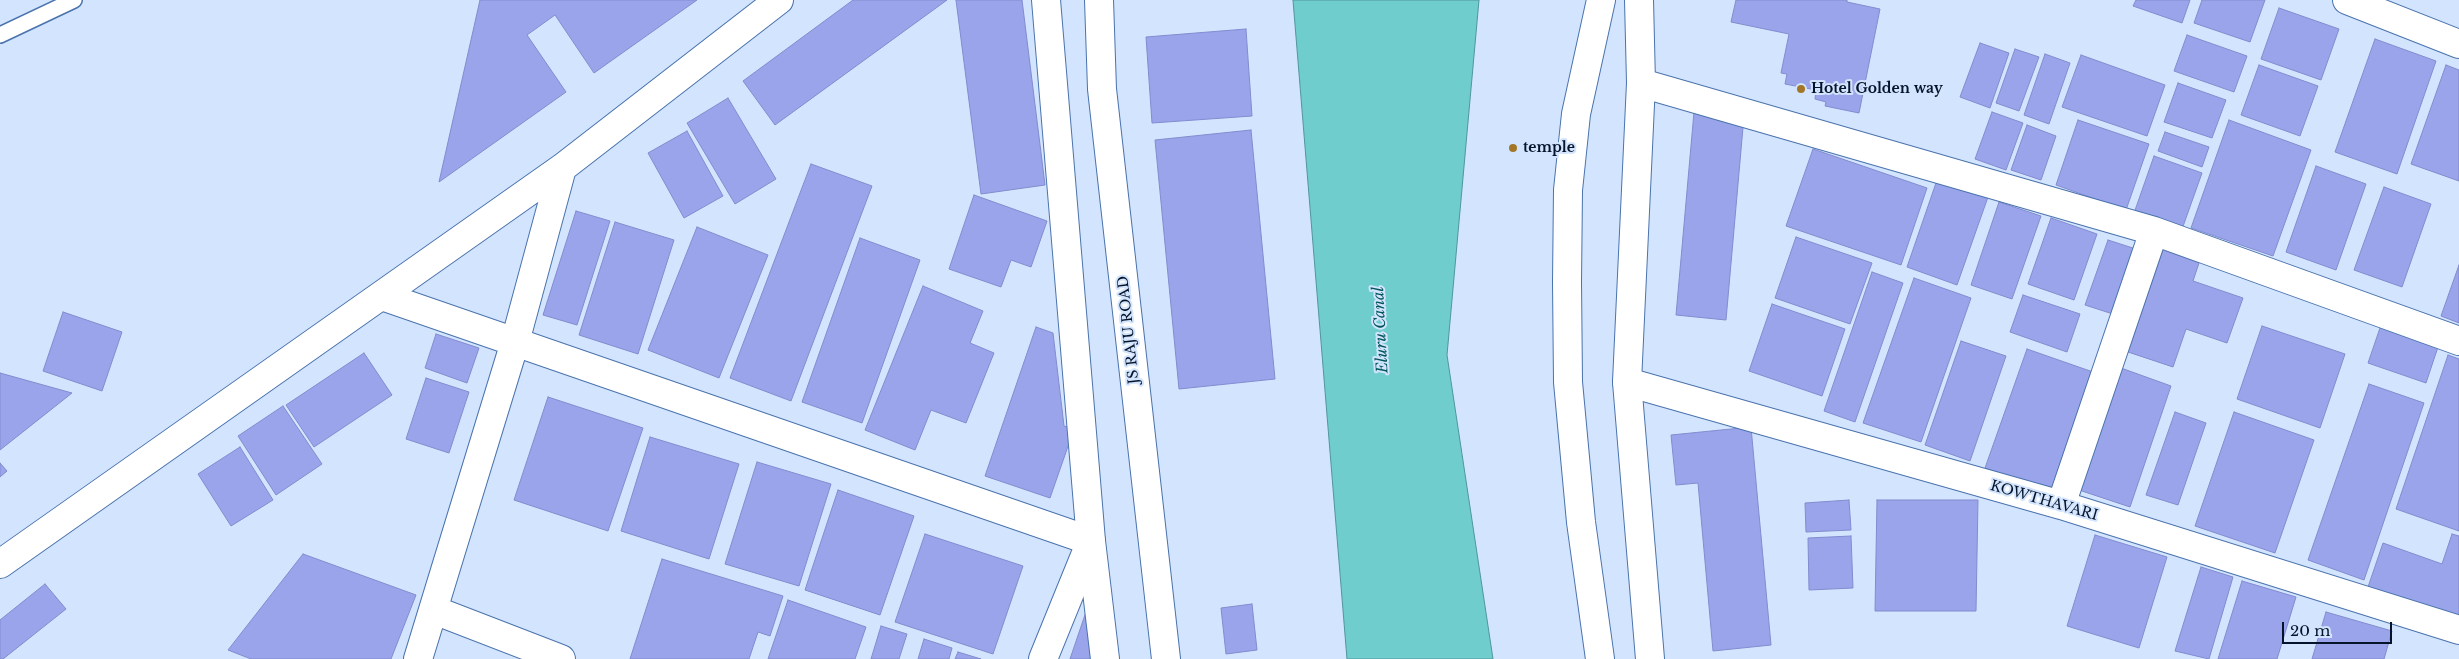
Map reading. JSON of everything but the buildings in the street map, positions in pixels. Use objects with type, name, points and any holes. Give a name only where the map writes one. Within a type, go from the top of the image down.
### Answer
[{"type":"street","points":[[0,564],[562,168],[779,0]]},
{"type":"street","points":[[1046,0],[1091,541],[1104,659]]},
{"type":"street","name":"JS RAJU ROAD","points":[[1099,0],[1102,89],[1166,659]]},
{"type":"street","points":[[1600,659],[1581,522],[1568,382],[1567,282],[1568,190],[1576,114],[1601,0]]},
{"type":"street","points":[[1638,0],[1641,83],[1627,382],[1650,659]]},
{"type":"street","points":[[2346,0],[2459,44]]},
{"type":"street","points":[[1641,83],[2154,231],[2459,341]]},
{"type":"street","points":[[418,659],[515,342],[562,168]]},
{"type":"street","points":[[2061,505],[2154,231]]},
{"type":"street","points":[[382,296],[1091,541]]},
{"type":"street","name":"KOWTHAVARI","points":[[1627,382],[2061,505],[2459,630]]},
{"type":"street","points":[[1043,659],[1091,541]]},
{"type":"street","points":[[434,610],[561,659]]},
{"type":"lane","points":[[0,35],[74,0]]},
{"type":"water","name":"Eluru Canal","points":[[1293,0],[1479,0],[1447,355],[1493,659],[1347,659]]},
{"type":"place","name":"Hotel Golden way","points":[[1801,89]]},
{"type":"place","name":"temple","points":[[1513,148]]}]
